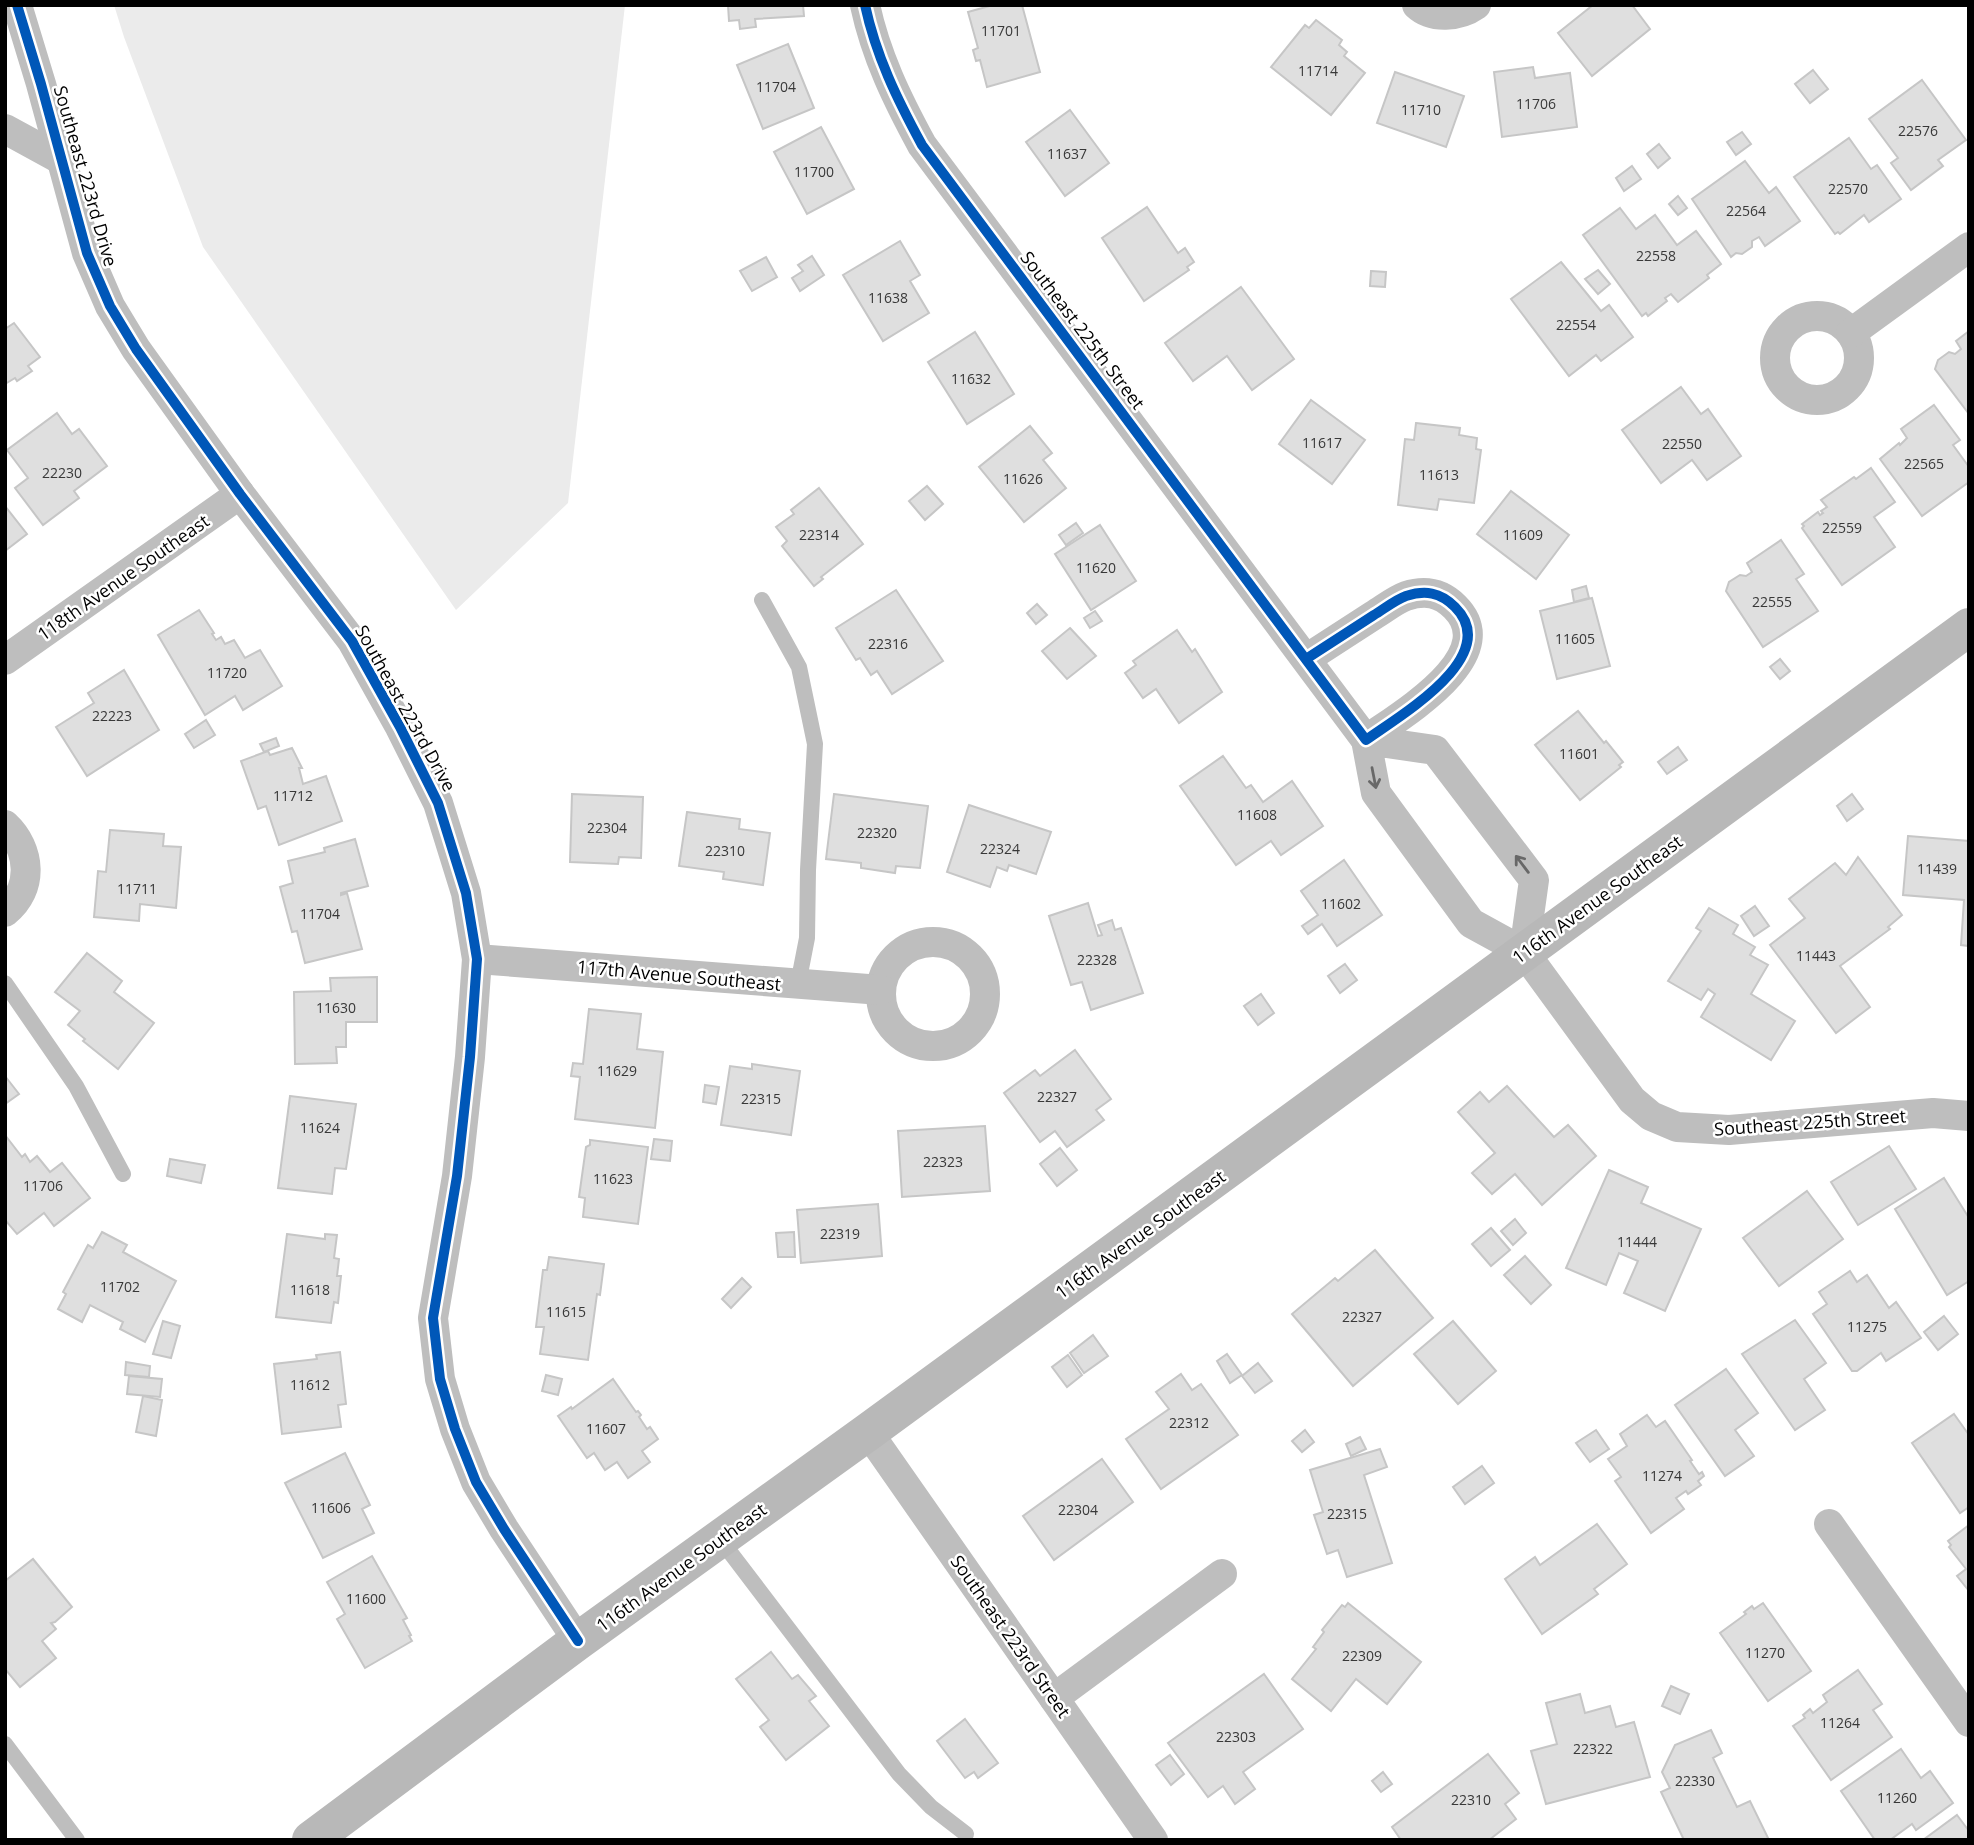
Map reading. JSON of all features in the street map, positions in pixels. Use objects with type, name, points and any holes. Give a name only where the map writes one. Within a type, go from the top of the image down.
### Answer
[{"type":"main road","name":"116th Avenue Southeast","points":[[311,1840],[578,1641],[1969,627]]},
{"type":"street","name":"Southeast 223rd Drive","points":[[17,5],[87,253],[110,306],[136,349],[240,494],[352,641],[438,803],[466,893],[477,959],[457,1176],[433,1318],[440,1379],[455,1429],[476,1482],[578,1641]]},
{"type":"street","name":"Southeast 225th Street","points":[[864,5],[873,41],[894,94],[922,145],[1366,740],[1376,793],[1471,923],[1524,952],[1632,1100],[1651,1116],[1677,1127],[1729,1130],[1933,1113],[1969,1115]]},
{"type":"street","points":[[1417,5],[1423,10],[1446,16],[1470,10],[1476,5]]},
{"type":"street","name":"Southeast 223rd Drive","points":[[5,129],[62,160]]},
{"type":"street","points":[[1851,333],[1969,247]]},
{"type":"street","name":"118th Avenue Southeast","points":[[5,660],[240,494]]},
{"type":"street","points":[[1306,659],[1403,597],[1424,592],[1437,594],[1454,605],[1464,618],[1468,632],[1456,667],[1436,690],[1366,740]]},
{"type":"street","points":[[1366,740],[1435,750],[1534,880],[1524,952]]},
{"type":"street","points":[[5,825],[21,843],[27,864],[24,886],[14,905],[5,912]]},
{"type":"street","name":"117th Avenue Southeast","points":[[477,959],[881,990]]},
{"type":"street","name":"Southeast 223rd Street","points":[[868,1432],[1153,1840]]},
{"type":"street","points":[[1829,1524],[1969,1722]]},
{"type":"street","points":[[1055,1699],[1222,1574]]},
{"type":"lane","points":[[762,600],[799,667],[815,744],[807,938],[798,984]]},
{"type":"lane","points":[[5,983],[76,1086],[123,1174]]},
{"type":"lane","points":[[720,1539],[899,1774],[931,1807],[966,1834]]},
{"type":"lane","points":[[5,1744],[77,1840]]},
{"type":"shaded area","points":[[114,5],[625,5],[568,503],[456,610],[203,247]]},
{"type":"building","points":[[728,5],[803,5],[804,16],[755,19],[756,27],[740,29],[739,20],[729,21]]},
{"type":"building","points":[[993,5],[1022,5],[1040,72],[987,87],[980,60],[976,61],[973,50],[978,48],[968,12]]},
{"type":"building","points":[[1593,5],[1632,5],[1650,29],[1592,76],[1558,33]]},
{"type":"building","points":[[1316,20],[1342,40],[1339,45],[1347,52],[1344,56],[1365,73],[1331,115],[1271,67],[1305,25],[1309,28]]},
{"type":"building","points":[[788,44],[814,108],[763,129],[737,65]]},
{"type":"building","points":[[1533,67],[1535,78],[1570,73],[1577,127],[1502,137],[1494,72]]},
{"type":"building","points":[[1813,70],[1828,89],[1810,103],[1795,84]]},
{"type":"building","points":[[1395,72],[1464,96],[1446,147],[1377,123]]},
{"type":"building","points":[[1922,80],[1966,140],[1938,160],[1943,166],[1911,190],[1891,163],[1898,158],[1869,119]]},
{"type":"building","points":[[1070,110],[1109,163],[1065,196],[1026,142]]},
{"type":"building","points":[[821,127],[854,189],[807,214],[774,152]]},
{"type":"building","points":[[1742,132],[1751,144],[1736,155],[1727,142]]},
{"type":"building","points":[[1849,138],[1871,169],[1877,165],[1901,199],[1869,222],[1864,215],[1840,234],[1835,234],[1794,177]]},
{"type":"building","points":[[1659,144],[1670,158],[1658,168],[1647,154]]},
{"type":"building","points":[[1745,161],[1769,193],[1776,187],[1800,221],[1765,246],[1759,237],[1752,241],[1752,247],[1731,257],[1692,199]]},
{"type":"building","points":[[1632,166],[1641,179],[1624,191],[1616,178]]},
{"type":"building","points":[[1678,196],[1687,208],[1678,215],[1669,204]]},
{"type":"building","points":[[1147,207],[1178,253],[1185,248],[1194,262],[1187,267],[1189,270],[1144,301],[1102,238]]},
{"type":"building","points":[[1620,208],[1636,229],[1655,215],[1677,245],[1696,231],[1721,264],[1707,275],[1709,278],[1678,302],[1671,294],[1665,298],[1667,301],[1648,316],[1646,313],[1642,316],[1583,235]]},
{"type":"building","points":[[900,241],[920,275],[910,281],[929,313],[883,341],[843,275]]},
{"type":"building","points":[[812,256],[824,275],[800,291],[792,278],[803,271],[798,265]]},
{"type":"building","points":[[766,257],[777,277],[752,291],[740,271]]},
{"type":"building","points":[[1561,262],[1601,311],[1609,305],[1633,337],[1601,361],[1596,355],[1569,376],[1511,299]]},
{"type":"building","points":[[1598,270],[1610,284],[1598,294],[1585,279]]},
{"type":"building","points":[[1371,271],[1386,272],[1385,287],[1370,286]]},
{"type":"building","points":[[1241,287],[1294,359],[1252,390],[1227,356],[1193,381],[1165,343]]},
{"type":"building","points":[[14,323],[40,357],[28,366],[32,371],[17,381],[15,378],[5,384],[5,329]]},
{"type":"building","points":[[1969,331],[1969,414],[1935,369],[1938,360],[1949,352],[1955,354],[1961,349],[1956,341]]},
{"type":"building","points":[[975,332],[1014,394],[967,424],[928,362]]},
{"type":"building","points":[[1681,387],[1701,414],[1708,409],[1741,456],[1707,480],[1692,460],[1661,483],[1622,430]]},
{"type":"building","points":[[1311,400],[1365,440],[1332,484],[1279,444]]},
{"type":"building","points":[[1934,405],[1960,440],[1953,445],[1969,467],[1969,482],[1922,516],[1880,459],[1907,438],[1901,429]]},
{"type":"building","points":[[57,413],[72,434],[79,429],[107,466],[74,491],[79,498],[43,525],[15,488],[28,478],[7,450]]},
{"type":"building","points":[[1416,423],[1460,428],[1459,435],[1477,438],[1476,449],[1481,450],[1474,503],[1439,499],[1437,510],[1398,505],[1405,439],[1414,440]]},
{"type":"building","points":[[1030,426],[1052,453],[1043,460],[1066,488],[1024,522],[979,467]]},
{"type":"building","points":[[1871,468],[1895,502],[1874,517],[1895,547],[1842,585],[1802,528],[1802,524],[1818,512],[1820,515],[1823,513],[1821,511],[1827,507],[1821,500]]},
{"type":"building","points":[[927,486],[943,504],[925,520],[909,501]]},
{"type":"building","points":[[819,488],[863,544],[821,577],[823,579],[814,586],[782,546],[787,541],[776,527],[794,514],[791,510]]},
{"type":"building","points":[[1511,491],[1569,535],[1536,579],[1477,534]]},
{"type":"building","points":[[5,506],[27,534],[5,551]]},
{"type":"building","points":[[1076,523],[1083,533],[1066,545],[1059,535]]},
{"type":"building","points":[[1100,525],[1136,581],[1091,610],[1055,554]]},
{"type":"building","points":[[1781,540],[1804,574],[1796,579],[1818,611],[1763,647],[1726,591],[1729,582],[1752,572],[1747,563]]},
{"type":"building","points":[[1586,586],[1589,598],[1574,602],[1572,590]]},
{"type":"building","points":[[896,590],[943,661],[892,694],[877,671],[871,675],[860,658],[856,660],[836,628]]},
{"type":"building","points":[[1592,598],[1610,666],[1557,679],[1540,611]]},
{"type":"building","points":[[1037,604],[1047,615],[1036,624],[1027,613]]},
{"type":"building","points":[[199,610],[216,640],[221,637],[225,644],[234,640],[245,658],[260,650],[282,686],[243,710],[235,696],[205,715],[158,635]]},
{"type":"building","points":[[1095,611],[1102,621],[1090,628],[1084,618]]},
{"type":"building","points":[[1070,628],[1096,656],[1067,679],[1042,651]]},
{"type":"building","points":[[1177,630],[1192,652],[1195,649],[1222,692],[1179,723],[1156,689],[1143,698],[1125,673],[1136,665],[1133,661]]},
{"type":"building","points":[[1780,659],[1790,671],[1780,679],[1770,667]]},
{"type":"building","points":[[124,670],[159,730],[87,776],[56,727],[94,703],[88,693]]},
{"type":"building","points":[[1578,711],[1623,762],[1619,765],[1621,767],[1580,800],[1535,745]]},
{"type":"building","points":[[206,720],[215,735],[194,748],[185,734]]},
{"type":"building","points":[[276,738],[279,746],[264,752],[260,744]]},
{"type":"building","points":[[1678,747],[1687,760],[1667,774],[1658,762]]},
{"type":"building","points":[[292,748],[302,768],[299,768],[303,784],[326,776],[342,821],[279,845],[266,806],[258,809],[241,761],[268,751],[270,755]]},
{"type":"building","points":[[1223,756],[1246,788],[1251,785],[1263,802],[1292,781],[1323,826],[1281,855],[1271,841],[1236,865],[1180,786]]},
{"type":"building","points":[[572,794],[643,797],[641,858],[619,857],[618,864],[570,862]]},
{"type":"building","points":[[834,794],[928,806],[920,868],[896,866],[895,873],[861,868],[861,863],[826,859]]},
{"type":"building","points":[[1852,794],[1863,809],[1847,821],[1837,806]]},
{"type":"building","points":[[969,805],[1051,832],[1036,874],[1009,865],[1007,871],[997,867],[990,887],[947,872]]},
{"type":"building","points":[[687,812],[740,819],[739,829],[770,833],[763,885],[723,879],[724,872],[679,866]]},
{"type":"building","points":[[110,830],[164,834],[163,846],[181,847],[176,908],[140,904],[139,921],[94,917],[98,871],[106,872]]},
{"type":"building","points":[[1908,836],[1969,841],[1969,946],[1961,945],[1964,900],[1903,895]]},
{"type":"building","points":[[355,839],[368,886],[341,893],[341,895],[347,893],[362,949],[305,963],[297,931],[292,932],[280,887],[293,883],[288,861],[325,852],[324,848]]},
{"type":"building","points":[[1858,857],[1902,915],[1888,927],[1890,929],[1840,966],[1870,1007],[1836,1033],[1770,945],[1805,918],[1789,899],[1835,863],[1846,875]]},
{"type":"building","points":[[1344,860],[1382,915],[1337,946],[1322,924],[1308,934],[1302,926],[1318,915],[1301,891]]},
{"type":"building","points":[[1088,903],[1098,936],[1102,935],[1098,925],[1112,920],[1115,930],[1121,928],[1143,993],[1091,1010],[1082,982],[1071,985],[1049,916]]},
{"type":"building","points":[[1755,906],[1769,926],[1754,936],[1741,916]]},
{"type":"building","points":[[1709,908],[1738,925],[1733,934],[1755,947],[1750,955],[1768,965],[1751,994],[1795,1021],[1771,1060],[1701,1017],[1715,994],[1708,989],[1701,1000],[1668,981],[1701,931],[1696,928]]},
{"type":"building","points":[[87,953],[122,981],[114,992],[154,1023],[118,1069],[83,1041],[85,1039],[68,1025],[80,1011],[55,992]]},
{"type":"building","points":[[1345,964],[1357,980],[1340,993],[1328,976]]},
{"type":"building","points":[[377,977],[377,1022],[346,1022],[346,1047],[336,1047],[337,1063],[295,1064],[294,992],[331,991],[330,978]]},
{"type":"building","points":[[1261,994],[1274,1013],[1258,1025],[1244,1006]]},
{"type":"building","points":[[589,1009],[641,1014],[637,1049],[663,1052],[655,1128],[575,1119],[580,1077],[571,1076],[573,1063],[583,1064]]},
{"type":"building","points":[[1075,1050],[1111,1099],[1096,1110],[1104,1120],[1067,1147],[1055,1131],[1040,1142],[1004,1093],[1035,1070],[1040,1076]]},
{"type":"building","points":[[752,1064],[800,1071],[791,1135],[721,1125],[730,1066],[752,1069]]},
{"type":"building","points":[[5,1076],[19,1094],[5,1104]]},
{"type":"building","points":[[705,1085],[719,1087],[716,1104],[703,1102]]},
{"type":"building","points":[[1507,1086],[1554,1137],[1568,1125],[1596,1156],[1542,1205],[1515,1174],[1492,1194],[1472,1173],[1495,1153],[1458,1112],[1480,1092],[1489,1102]]},
{"type":"building","points":[[290,1096],[356,1104],[346,1169],[335,1168],[332,1194],[278,1188]]},
{"type":"building","points":[[985,1126],[990,1191],[902,1197],[898,1131]]},
{"type":"building","points":[[5,1135],[22,1157],[25,1154],[30,1162],[37,1156],[50,1172],[62,1163],[90,1198],[54,1226],[44,1213],[17,1234],[5,1220]]},
{"type":"building","points":[[654,1139],[672,1141],[670,1161],[651,1159]]},
{"type":"building","points":[[590,1140],[648,1147],[638,1224],[583,1217],[585,1198],[579,1197],[586,1147],[590,1145]]},
{"type":"building","points":[[1889,1146],[1916,1189],[1858,1225],[1831,1182]]},
{"type":"building","points":[[1060,1148],[1077,1170],[1057,1186],[1040,1164]]},
{"type":"building","points":[[170,1159],[205,1165],[201,1183],[167,1176]]},
{"type":"building","points":[[1609,1170],[1648,1187],[1641,1203],[1701,1229],[1665,1311],[1624,1293],[1638,1261],[1619,1253],[1606,1285],[1566,1268]]},
{"type":"building","points":[[1944,1178],[1969,1218],[1969,1281],[1947,1295],[1895,1209]]},
{"type":"building","points":[[1807,1191],[1843,1239],[1779,1286],[1743,1238]]},
{"type":"building","points":[[878,1204],[882,1256],[801,1263],[797,1210]]},
{"type":"building","points":[[1515,1219],[1526,1233],[1513,1245],[1501,1231]]},
{"type":"building","points":[[1491,1228],[1510,1250],[1491,1266],[1472,1244]]},
{"type":"building","points":[[102,1232],[127,1245],[123,1252],[176,1281],[145,1342],[120,1329],[123,1322],[90,1305],[82,1322],[58,1309],[66,1294],[63,1292],[88,1245],[93,1248]]},
{"type":"building","points":[[794,1232],[795,1257],[778,1257],[776,1233]]},
{"type":"building","points":[[287,1234],[325,1239],[325,1234],[337,1235],[334,1258],[339,1259],[337,1276],[341,1276],[338,1303],[334,1302],[331,1323],[276,1317]]},
{"type":"building","points":[[1375,1250],[1433,1318],[1353,1386],[1292,1314],[1335,1278],[1338,1281]]},
{"type":"building","points":[[1525,1256],[1551,1285],[1531,1304],[1504,1275]]},
{"type":"building","points":[[549,1257],[604,1264],[588,1360],[540,1354],[544,1327],[536,1327],[543,1270],[547,1270]]},
{"type":"building","points":[[1850,1271],[1857,1282],[1867,1275],[1889,1308],[1896,1302],[1921,1338],[1886,1361],[1881,1353],[1857,1371],[1852,1371],[1813,1314],[1827,1304],[1819,1292]]},
{"type":"building","points":[[742,1278],[751,1287],[731,1308],[722,1299]]},
{"type":"building","points":[[1944,1316],[1958,1334],[1938,1350],[1924,1332]]},
{"type":"building","points":[[1795,1320],[1826,1363],[1804,1379],[1825,1410],[1795,1430],[1742,1354]]},
{"type":"building","points":[[163,1321],[180,1326],[171,1358],[153,1354]]},
{"type":"building","points":[[1453,1321],[1496,1371],[1458,1404],[1414,1354]]},
{"type":"building","points":[[1093,1335],[1108,1356],[1084,1373],[1070,1353]]},
{"type":"building","points":[[340,1352],[346,1404],[338,1405],[341,1427],[282,1434],[274,1364],[317,1359],[316,1355]]},
{"type":"building","points":[[1227,1354],[1242,1375],[1230,1383],[1217,1361]]},
{"type":"building","points":[[1068,1355],[1082,1375],[1067,1387],[1052,1367]]},
{"type":"building","points":[[126,1362],[150,1366],[149,1377],[125,1375]]},
{"type":"building","points":[[1258,1363],[1272,1381],[1255,1393],[1242,1376]]},
{"type":"building","points":[[1726,1369],[1758,1413],[1735,1430],[1754,1456],[1725,1476],[1675,1405]]},
{"type":"building","points":[[1181,1374],[1192,1390],[1201,1384],[1238,1435],[1161,1489],[1126,1439],[1169,1409],[1156,1392]]},
{"type":"building","points":[[546,1375],[562,1379],[558,1395],[542,1391]]},
{"type":"building","points":[[129,1376],[162,1379],[160,1397],[127,1394]]},
{"type":"building","points":[[613,1379],[636,1412],[641,1415],[639,1417],[647,1429],[650,1427],[658,1439],[642,1451],[650,1462],[628,1478],[617,1462],[605,1470],[594,1453],[587,1458],[558,1416]]},
{"type":"building","points":[[143,1396],[162,1400],[156,1436],[136,1432]]},
{"type":"building","points":[[1954,1414],[1969,1435],[1969,1507],[1960,1513],[1912,1443]]},
{"type":"building","points":[[1647,1415],[1656,1427],[1665,1421],[1699,1474],[1702,1472],[1704,1476],[1698,1481],[1701,1485],[1676,1498],[1684,1509],[1651,1533],[1615,1481],[1621,1477],[1608,1459],[1627,1446],[1620,1434]]},
{"type":"building","points":[[1305,1430],[1314,1442],[1302,1452],[1292,1441]]},
{"type":"building","points":[[1596,1430],[1609,1449],[1590,1462],[1576,1443]]},
{"type":"building","points":[[1360,1437],[1366,1449],[1351,1456],[1346,1444]]},
{"type":"building","points":[[1380,1449],[1387,1467],[1364,1475],[1392,1563],[1347,1577],[1338,1550],[1327,1554],[1314,1515],[1323,1512],[1310,1470]]},
{"type":"building","points":[[345,1453],[370,1505],[362,1509],[374,1533],[323,1558],[285,1483]]},
{"type":"building","points":[[1102,1459],[1133,1502],[1054,1560],[1023,1516]]},
{"type":"building","points":[[1482,1466],[1494,1483],[1465,1504],[1453,1487]]},
{"type":"building","points":[[1597,1524],[1627,1564],[1594,1589],[1598,1594],[1542,1634],[1505,1579],[1535,1557],[1540,1565]]},
{"type":"building","points":[[1969,1525],[1969,1591],[1957,1576],[1966,1569],[1949,1547],[1951,1545],[1948,1541]]},
{"type":"building","points":[[372,1556],[407,1618],[403,1620],[412,1641],[365,1668],[337,1619],[345,1614],[327,1582]]},
{"type":"building","points":[[33,1559],[72,1607],[51,1623],[56,1629],[42,1641],[56,1658],[20,1687],[5,1669],[5,1581]]},
{"type":"building","points":[[1348,1603],[1421,1662],[1387,1704],[1356,1679],[1331,1711],[1292,1679],[1316,1649],[1313,1647],[1324,1632],[1322,1630],[1342,1605],[1345,1607]]},
{"type":"building","points":[[1763,1603],[1811,1671],[1768,1701],[1720,1633],[1746,1614],[1744,1612],[1752,1606],[1754,1609]]},
{"type":"building","points":[[771,1652],[792,1679],[798,1675],[816,1696],[809,1701],[829,1726],[786,1760],[760,1727],[769,1720],[736,1679]]},
{"type":"building","points":[[1858,1670],[1882,1704],[1873,1710],[1892,1737],[1831,1780],[1793,1726],[1805,1718],[1803,1715],[1810,1709],[1813,1713],[1827,1702],[1823,1695]]},
{"type":"building","points":[[1264,1674],[1303,1729],[1243,1772],[1255,1789],[1235,1804],[1223,1786],[1208,1797],[1168,1743]]},
{"type":"building","points":[[1671,1686],[1689,1694],[1680,1714],[1662,1706]]},
{"type":"building","points":[[1580,1694],[1585,1713],[1610,1706],[1616,1727],[1634,1722],[1650,1777],[1546,1804],[1531,1751],[1557,1744],[1546,1703]]},
{"type":"building","points":[[965,1719],[998,1763],[978,1778],[974,1772],[965,1778],[937,1741]]},
{"type":"building","points":[[1711,1730],[1722,1753],[1713,1758],[1737,1807],[1750,1801],[1769,1840],[1684,1840],[1661,1792],[1670,1788],[1662,1772],[1675,1745]]},
{"type":"building","points":[[1901,1749],[1921,1778],[1930,1771],[1953,1803],[1916,1830],[1912,1824],[1890,1840],[1875,1840],[1841,1791]]},
{"type":"building","points":[[1488,1754],[1519,1793],[1505,1804],[1516,1819],[1489,1840],[1401,1840],[1392,1827]]},
{"type":"building","points":[[1170,1755],[1184,1774],[1171,1785],[1156,1765]]},
{"type":"building","points":[[1383,1772],[1392,1784],[1381,1792],[1372,1781]]},
{"type":"building","points":[[1957,1815],[1969,1831],[1969,1840],[1923,1840]]},
{"type":"cycle path","points":[[17,5],[87,253],[110,306],[136,349],[240,494],[352,641],[438,803],[466,893],[477,959],[457,1176],[433,1318],[440,1379],[455,1429],[476,1482],[578,1641]]},
{"type":"cycle path","points":[[865,5],[888,77],[922,145],[1366,740],[1441,683],[1457,664],[1466,645],[1467,626],[1455,607],[1444,598],[1426,593],[1413,594],[1394,602],[1306,659]]}]
